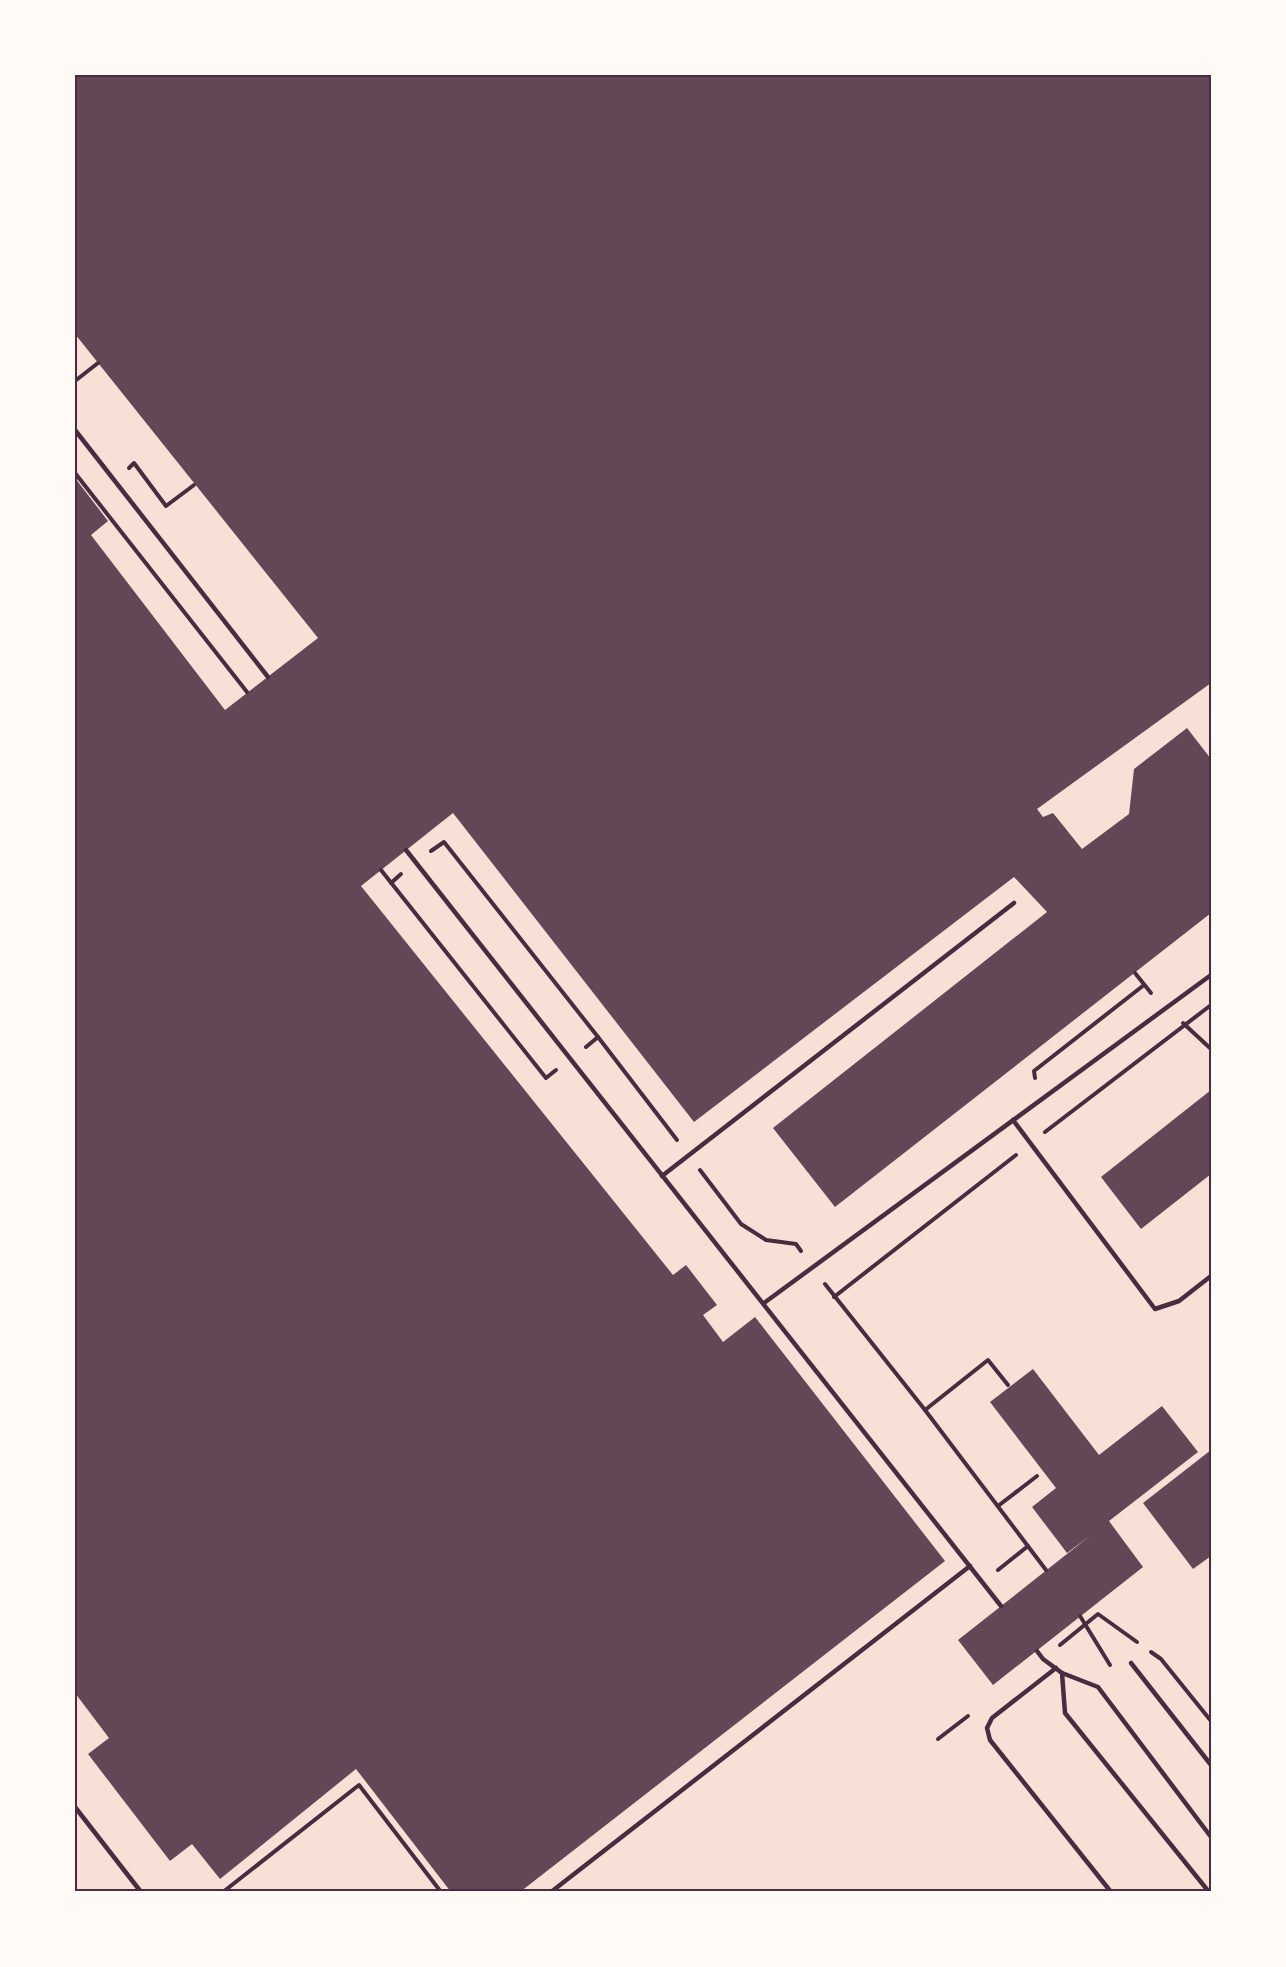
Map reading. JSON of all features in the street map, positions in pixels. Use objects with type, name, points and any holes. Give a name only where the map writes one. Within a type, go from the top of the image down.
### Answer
[{"type":"lane","points":[[75,430],[268,677]]},
{"type":"lane","points":[[406,850],[1001,1606]]},
{"type":"lane","points":[[662,1176],[1014,903]]},
{"type":"lane","points":[[764,1303],[1211,975]]},
{"type":"lane","points":[[1013,1120],[1155,1309],[1179,1301],[1211,1276]]},
{"type":"lane","points":[[551,1892],[970,1566]]},
{"type":"lane","points":[[1037,1651],[1043,1659],[1062,1673],[1098,1687],[1211,1837]]},
{"type":"lane","points":[[1131,1663],[1211,1765]]},
{"type":"lane","points":[[1056,1668],[992,1718],[987,1728],[988,1734],[990,1740],[1111,1892]]},
{"type":"lane","points":[[1062,1673],[1065,1713],[1209,1892]]},
{"type":"lane","points":[[75,1807],[141,1892]]},
{"type":"path","points":[[75,381],[98,363]]},
{"type":"path","points":[[75,473],[247,692]]},
{"type":"path","points":[[598,1037],[741,1224],[766,1240],[796,1244],[834,1297],[925,1410],[1046,1570]]},
{"type":"path","points":[[925,1410],[988,1360],[1008,1385]]},
{"type":"path","points":[[998,1506],[1037,1476]]},
{"type":"path","points":[[1080,1616],[1111,1667]]},
{"type":"path","points":[[223,1892],[359,1785],[441,1892]]},
{"type":"building","points":[[75,75],[1211,75],[1211,683],[1037,809],[1043,817],[1053,813],[1082,849],[1129,814],[1134,769],[1187,728],[1211,759],[1211,913],[835,1207],[773,1128],[1047,912],[1014,877],[694,1122],[453,813],[361,886],[673,1275],[686,1265],[717,1305],[703,1315],[723,1342],[755,1317],[945,1561],[520,1892],[451,1892],[356,1769],[220,1879],[192,1844],[170,1861],[88,1754],[109,1738],[75,1693],[75,478],[108,521],[91,535],[225,710],[318,638],[75,334]]},
{"type":"building","points":[[1211,1090],[1211,1174],[1141,1229],[1101,1177]]},
{"type":"building","points":[[1033,1369],[1099,1455],[1162,1406],[1198,1452],[1109,1521],[1143,1567],[993,1685],[958,1640],[1091,1535],[1067,1553],[1032,1507],[1056,1488],[990,1402]]},
{"type":"building","points":[[1211,1450],[1211,1556],[1193,1569],[1143,1503]]}]
